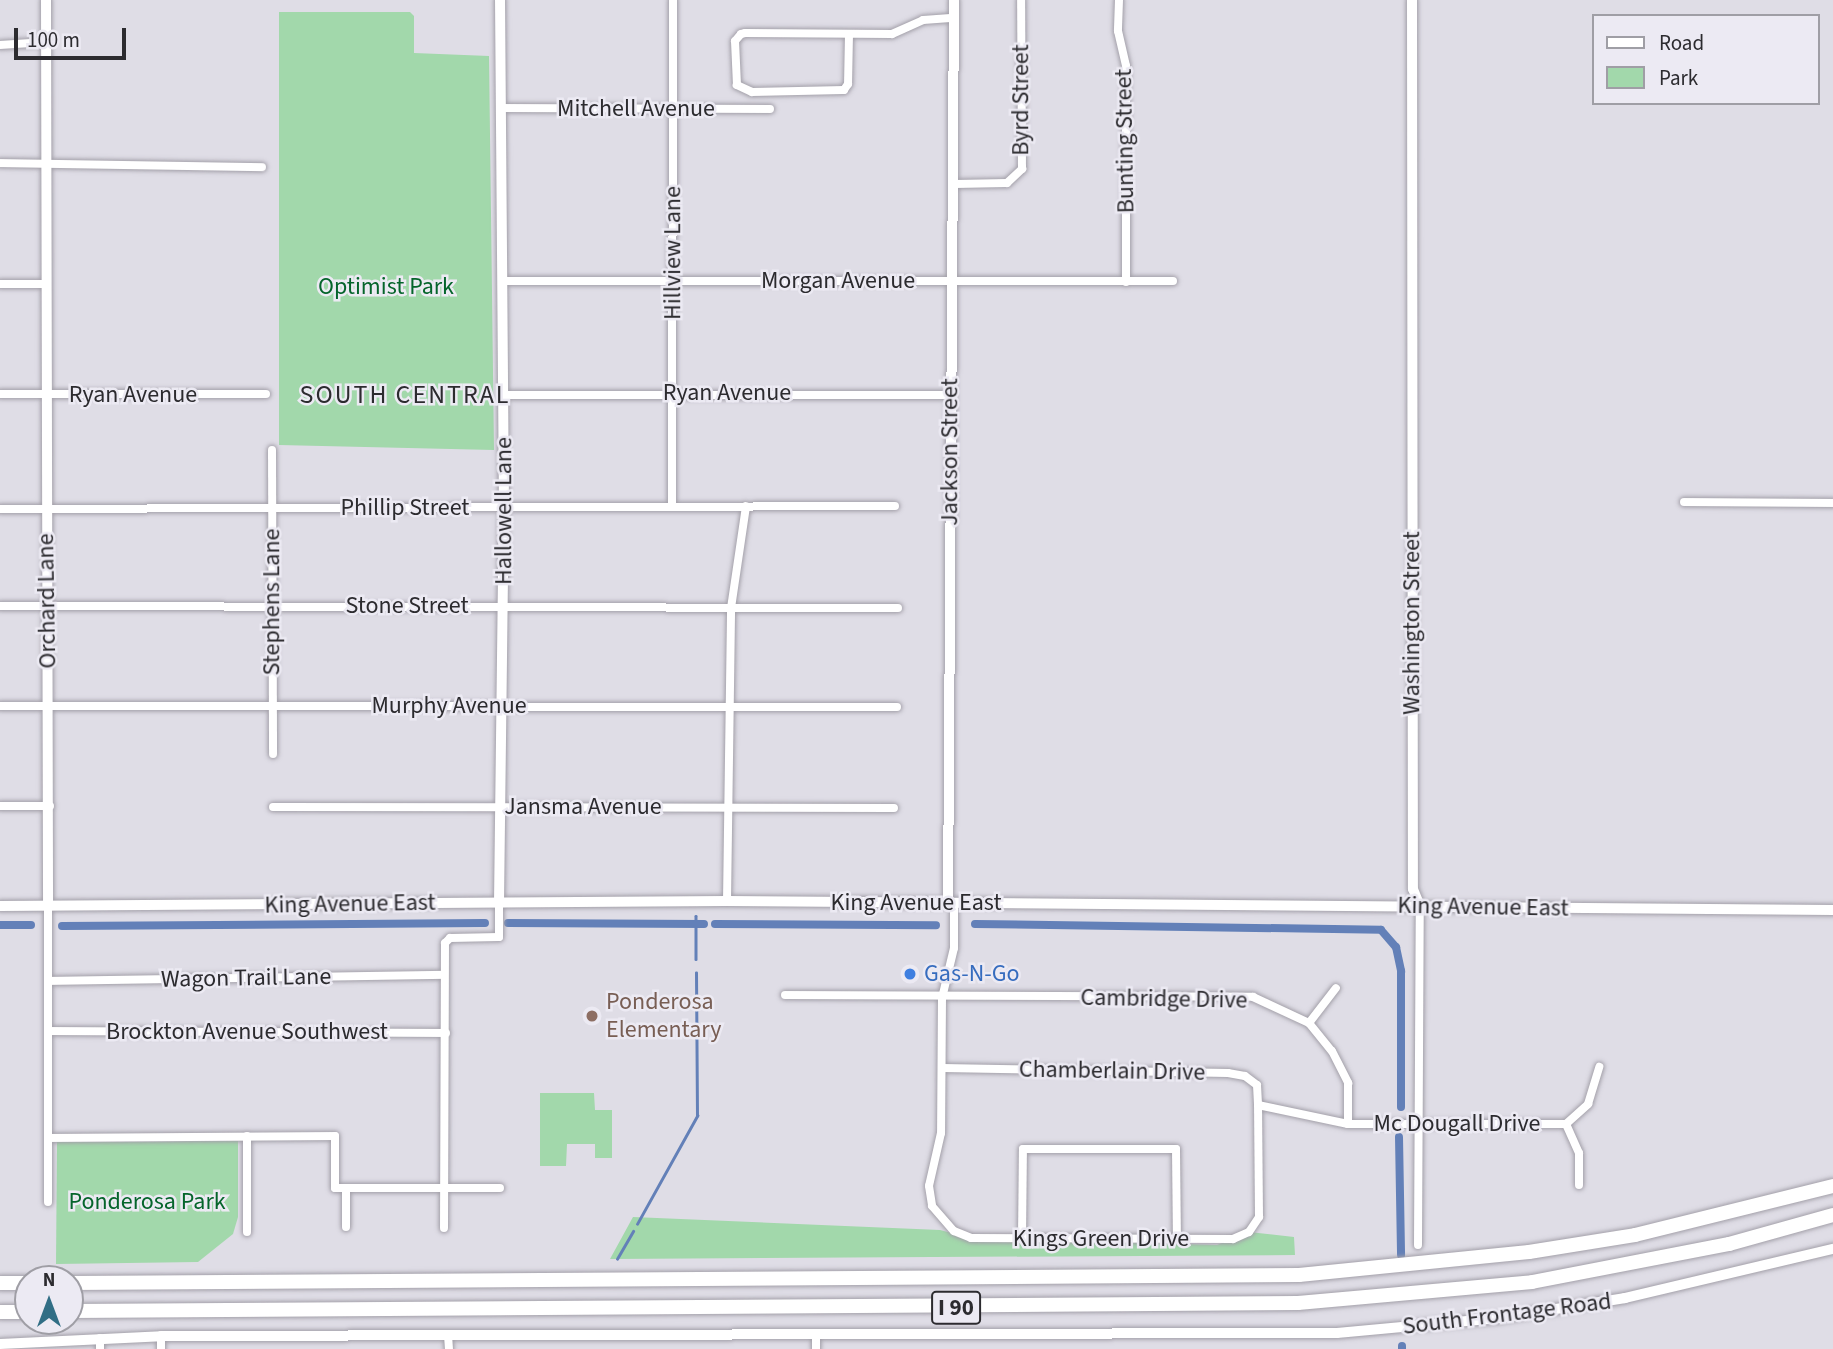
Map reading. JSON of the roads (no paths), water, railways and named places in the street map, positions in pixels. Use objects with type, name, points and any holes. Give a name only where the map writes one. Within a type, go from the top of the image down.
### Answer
[{"type":"highway","name":"I 90","points":[[84,1283],[1299,1275],[1516,1254],[1622,1237],[1833,1186]]},
{"type":"highway","name":"I 90","points":[[84,1311],[1298,1303],[1532,1282],[1729,1244],[1833,1215]]},
{"type":"main road","name":"King Avenue East","points":[[0,906],[727,901],[1833,910]]},
{"type":"main road","name":"South Frontage Road","points":[[0,1344],[100,1344],[161,1336],[1213,1335],[1399,1328],[1625,1298],[1833,1249]]},
{"type":"street","name":"Orchard Lane","points":[[46,0],[45,395],[50,806],[48,1202]]},
{"type":"street","name":"Hallowell Lane","points":[[444,975],[445,943],[450,938],[499,937],[503,807],[505,507],[500,0]]},
{"type":"street","name":"Hillview Lane","points":[[672,507],[673,0]]},
{"type":"street","name":"Jackson Street","points":[[954,0],[950,395],[951,903],[954,948],[942,998],[941,1133],[929,1186],[932,1206],[954,1231]]},
{"type":"street","name":"Byrd Street","points":[[954,184],[1007,183],[1022,169],[1021,0]]},
{"type":"street","name":"Bunting Street","points":[[1119,0],[1118,31],[1126,66],[1126,282]]},
{"type":"street","name":"Washington Street","points":[[1412,0],[1413,889],[1420,906],[1418,1245]]},
{"type":"street","points":[[849,34],[848,84],[844,90],[752,92],[737,85],[735,41],[741,34],[900,33],[923,20],[954,18]]},
{"type":"street","points":[[0,45],[46,42]]},
{"type":"street","name":"Mitchell Avenue","points":[[502,108],[770,108]]},
{"type":"street","points":[[0,163],[262,167]]},
{"type":"street","name":"Morgan Avenue","points":[[502,281],[1173,281]]},
{"type":"street","points":[[0,284],[45,284]]},
{"type":"street","name":"Ryan Avenue","points":[[0,394],[266,394]]},
{"type":"street","name":"Ryan Avenue","points":[[504,395],[950,395]]},
{"type":"street","name":"Stephens Lane","points":[[272,450],[273,754]]},
{"type":"street","points":[[1684,502],[1833,502]]},
{"type":"street","points":[[727,901],[731,608],[746,506]]},
{"type":"street","name":"Phillip Street","points":[[0,509],[895,506]]},
{"type":"street","name":"Stone Street","points":[[0,606],[898,608]]},
{"type":"street","name":"Murphy Avenue","points":[[0,706],[897,707]]},
{"type":"street","points":[[0,806],[50,806]]},
{"type":"street","name":"Jansma Avenue","points":[[273,807],[894,808]]},
{"type":"street","points":[[444,975],[444,1228]]},
{"type":"street","name":"Wagon Trail Lane","points":[[48,981],[444,975]]},
{"type":"street","points":[[1309,1023],[1336,988]]},
{"type":"street","name":"Cambridge Drive","points":[[785,995],[942,998],[1254,993],[1309,1023],[1332,1051],[1348,1083],[1348,1124]]},
{"type":"street","name":"Brockton Avenue Southwest","points":[[48,1031],[446,1033]]},
{"type":"street","name":"Mc Dougall Drive","points":[[1348,1124],[1566,1124],[1588,1104],[1599,1067]]},
{"type":"street","name":"Chamberlain Drive","points":[[943,1068],[1228,1073],[1245,1076],[1257,1085],[1258,1105],[1259,1217],[1249,1232]]},
{"type":"street","points":[[1258,1105],[1348,1124]]},
{"type":"street","name":"Mc Dougall Drive","points":[[1566,1124],[1579,1153],[1578,1185]]},
{"type":"street","points":[[247,1136],[247,1232]]},
{"type":"street","points":[[48,1138],[335,1136],[335,1188],[500,1188]]},
{"type":"street","points":[[1022,1238],[1023,1149],[1176,1149],[1177,1239]]},
{"type":"street","points":[[346,1188],[346,1227]]},
{"type":"street","name":"Kings Green Drive","points":[[954,1231],[971,1238],[1177,1239],[1233,1239],[1249,1232]]},
{"type":"street","points":[[816,1334],[816,1349]]},
{"type":"street","points":[[448,1335],[449,1349]]},
{"type":"street","points":[[161,1336],[161,1349]]},
{"type":"waterway","points":[[696,916],[696,959]]},
{"type":"waterway","points":[[62,926],[485,923]]},
{"type":"waterway","points":[[508,923],[704,924]]},
{"type":"waterway","points":[[715,924],[936,925]]},
{"type":"waterway","points":[[975,924],[1381,930],[1396,947],[1401,971],[1401,1107]]},
{"type":"waterway","points":[[0,925],[31,925]]},
{"type":"waterway","points":[[637,1224],[697,1116],[696,973]]},
{"type":"waterway","points":[[1399,1137],[1401,1255]]},
{"type":"waterway","points":[[617,1259],[633,1231]]},
{"type":"place","name":"Gas-N-Go","points":[[910,974]]},
{"type":"place","name":"Ponderosa Elementary","points":[[592,1016]]},
{"type":"district","name":"SOUTH CENTRAL","points":[[405,395]]},
{"type":"park label","name":"Optimist Park","points":[[386,287]]},
{"type":"park label","name":"Ponderosa Park","points":[[147,1202]]}]
